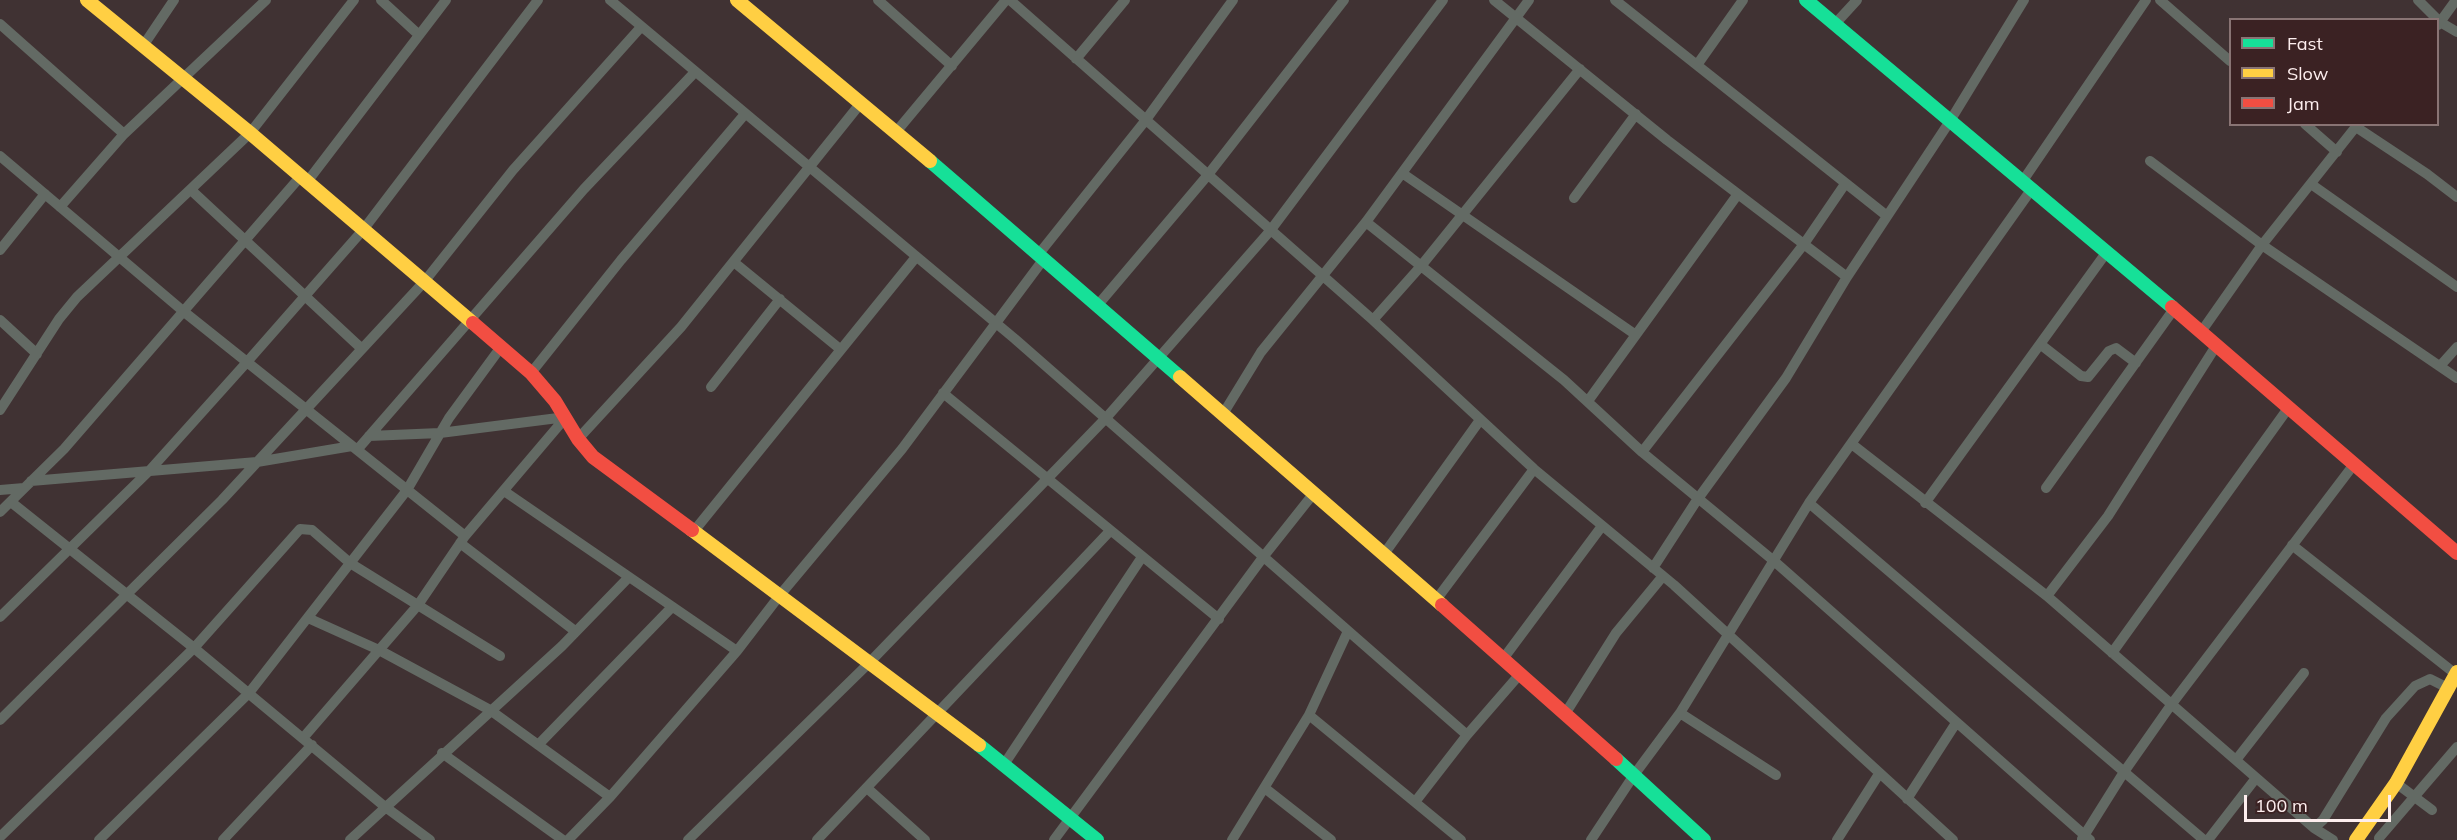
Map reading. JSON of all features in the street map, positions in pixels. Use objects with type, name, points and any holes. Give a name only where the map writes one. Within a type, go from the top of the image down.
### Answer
[{"type":"street","points":[[87,0],[250,133],[531,373],[566,417],[578,439],[593,457],[780,595],[868,664],[939,713],[1097,840]]},
{"type":"street","points":[[143,46],[174,0]]},
{"type":"street","points":[[60,207],[124,134],[266,0]]},
{"type":"street","points":[[0,410],[59,319],[77,297],[250,133],[354,0]]},
{"type":"street","points":[[381,0],[419,35]]},
{"type":"street","points":[[0,512],[64,449],[183,311],[304,179],[446,0]]},
{"type":"street","points":[[0,617],[150,470],[248,363],[363,230],[538,0]]},
{"type":"street","points":[[610,0],[1106,418],[1467,735]]},
{"type":"street","points":[[737,0],[896,132],[1314,493],[1634,775],[1704,840]]},
{"type":"street","points":[[878,0],[952,66]]},
{"type":"street","points":[[896,132],[1008,0],[1372,320],[1534,469],[1663,576],[1953,840]]},
{"type":"street","points":[[1076,59],[1125,0]]},
{"type":"street","points":[[442,753],[566,840],[610,797],[737,651],[780,595],[895,458],[995,323],[1040,257],[1145,121],[1233,0]]},
{"type":"street","points":[[1097,306],[1207,176],[1344,0]]},
{"type":"street","points":[[688,840],[868,664],[1106,418],[1270,231],[1443,0]]},
{"type":"street","points":[[1494,0],[1636,114],[1847,277]]},
{"type":"street","points":[[1222,414],[1261,352],[1366,222],[1529,0]]},
{"type":"street","points":[[1615,0],[1887,216]]},
{"type":"street","points":[[1697,65],[1743,0]]},
{"type":"street","points":[[1806,0],[2174,309],[2457,553]]},
{"type":"street","points":[[1835,24],[1857,0]]},
{"type":"street","points":[[1653,568],[1697,500],[1786,378],[1847,277],[1950,121],[2024,0]]},
{"type":"street","points":[[1591,840],[1634,775],[1680,713],[1809,503],[1853,445],[2027,186],[2146,0]]},
{"type":"street","points":[[2160,0],[2229,60]]},
{"type":"street","points":[[2418,0],[2434,18]]},
{"type":"street","points":[[2456,0],[2439,24],[2457,32]]},
{"type":"street","points":[[0,24],[124,134]]},
{"type":"street","points":[[0,720],[128,596],[257,462],[424,282],[513,170],[641,27]]},
{"type":"street","points":[[1372,320],[1421,266],[1580,69]]},
{"type":"street","points":[[0,490],[150,470],[257,462],[354,448],[369,436],[471,322],[584,189],[695,72]]},
{"type":"street","points":[[578,439],[681,327],[735,263],[860,104]]},
{"type":"street","points":[[531,373],[621,260],[746,114]]},
{"type":"street","points":[[1574,198],[1636,114]]},
{"type":"street","points":[[2307,126],[2337,152]]},
{"type":"street","points":[[2201,332],[2262,245],[2357,126],[2457,197]]},
{"type":"street","points":[[0,156],[183,311],[407,490],[462,539],[575,632]]},
{"type":"street","points":[[2150,161],[2262,245],[2457,378]]},
{"type":"street","points":[[1402,173],[1636,335]]},
{"type":"street","points":[[1642,452],[1804,244],[1845,184]]},
{"type":"street","points":[[2311,184],[2457,287]]},
{"type":"street","points":[[191,190],[362,349]]},
{"type":"street","points":[[0,250],[45,194]]},
{"type":"street","points":[[1588,401],[1738,194]]},
{"type":"street","points":[[1366,222],[1588,401],[1642,452],[1697,500],[1774,561],[2086,838],[2124,772],[2171,705],[2355,463]]},
{"type":"street","points":[[1924,503],[2106,253]]},
{"type":"street","points":[[694,531],[916,257]]},
{"type":"street","points":[[735,263],[840,349]]},
{"type":"street","points":[[711,387],[780,299]]},
{"type":"street","points":[[2046,488],[2174,309]]},
{"type":"street","points":[[0,320],[38,354]]},
{"type":"street","points":[[2040,344],[2081,376],[2088,377],[2109,351],[2116,348],[2136,363]]},
{"type":"street","points":[[2047,596],[2108,516],[2216,346]]},
{"type":"street","points":[[99,840],[249,693],[407,490],[440,433],[501,347]]},
{"type":"street","points":[[2440,366],[2457,347]]},
{"type":"street","points":[[943,393],[1219,619]]},
{"type":"street","points":[[2112,653],[2289,407]]},
{"type":"street","points":[[369,436],[440,433],[566,417]]},
{"type":"street","points":[[303,738],[418,605],[462,539],[566,417]]},
{"type":"street","points":[[1384,554],[1480,420]]},
{"type":"street","points":[[1853,445],[1924,503],[2047,596],[2314,828],[2333,840]]},
{"type":"street","points":[[1436,600],[1534,469]]},
{"type":"street","points":[[504,491],[737,651]]},
{"type":"street","points":[[1053,840],[1264,556],[1314,493]]},
{"type":"street","points":[[11,501],[194,648],[384,806],[430,840]]},
{"type":"street","points":[[1809,503],[2206,840],[2256,777]]},
{"type":"street","points":[[1503,659],[1602,526]]},
{"type":"street","points":[[0,837],[194,648],[300,529],[312,530],[350,563],[500,656]]},
{"type":"street","points":[[817,840],[1110,531]]},
{"type":"street","points":[[2292,545],[2457,674],[2451,689],[2396,783],[2356,840]]},
{"type":"street","points":[[1003,766],[1142,556]]},
{"type":"street","points":[[1565,714],[1616,633],[1663,576]]},
{"type":"street","points":[[350,840],[384,806],[575,632],[629,577]]},
{"type":"street","points":[[538,745],[672,607]]},
{"type":"street","points":[[308,618],[379,650],[490,710],[610,797]]},
{"type":"street","points":[[1232,840],[1266,789],[1309,715],[1347,631]]},
{"type":"street","points":[[2236,760],[2304,673]]},
{"type":"street","points":[[1415,802],[1467,735],[1520,674]]},
{"type":"street","points":[[2314,828],[2323,820],[2386,718],[2415,686],[2430,679],[2451,689]]},
{"type":"street","points":[[1680,713],[1776,775]]},
{"type":"street","points":[[1309,715],[1461,840]]},
{"type":"street","points":[[1907,799],[1956,723]]},
{"type":"street","points":[[223,840],[312,746]]},
{"type":"street","points":[[2379,838],[2457,747]]},
{"type":"street","points":[[1837,840],[1879,774]]},
{"type":"street","points":[[2396,783],[2432,810]]},
{"type":"street","points":[[867,788],[925,840]]},
{"type":"street","points":[[1266,789],[1331,840]]},
{"type":"traffic: fast","points":[[1806,0],[2172,307]]},
{"type":"traffic: fast","points":[[930,161],[1180,377]]},
{"type":"traffic: fast","points":[[979,745],[1097,840]]},
{"type":"traffic: fast","points":[[1616,759],[1704,840]]},
{"type":"traffic: slow","points":[[87,0],[250,133],[473,323]]},
{"type":"traffic: slow","points":[[737,0],[930,161]]},
{"type":"traffic: slow","points":[[1180,377],[1442,605]]},
{"type":"traffic: slow","points":[[692,530],[979,745]]},
{"type":"traffic: slow","points":[[2356,840],[2396,783],[2457,672]]},
{"type":"traffic: jam","points":[[2172,307],[2457,553]]},
{"type":"traffic: jam","points":[[473,323],[531,373],[555,401],[578,439],[593,457],[692,530]]},
{"type":"traffic: jam","points":[[1442,605],[1616,759]]}]
